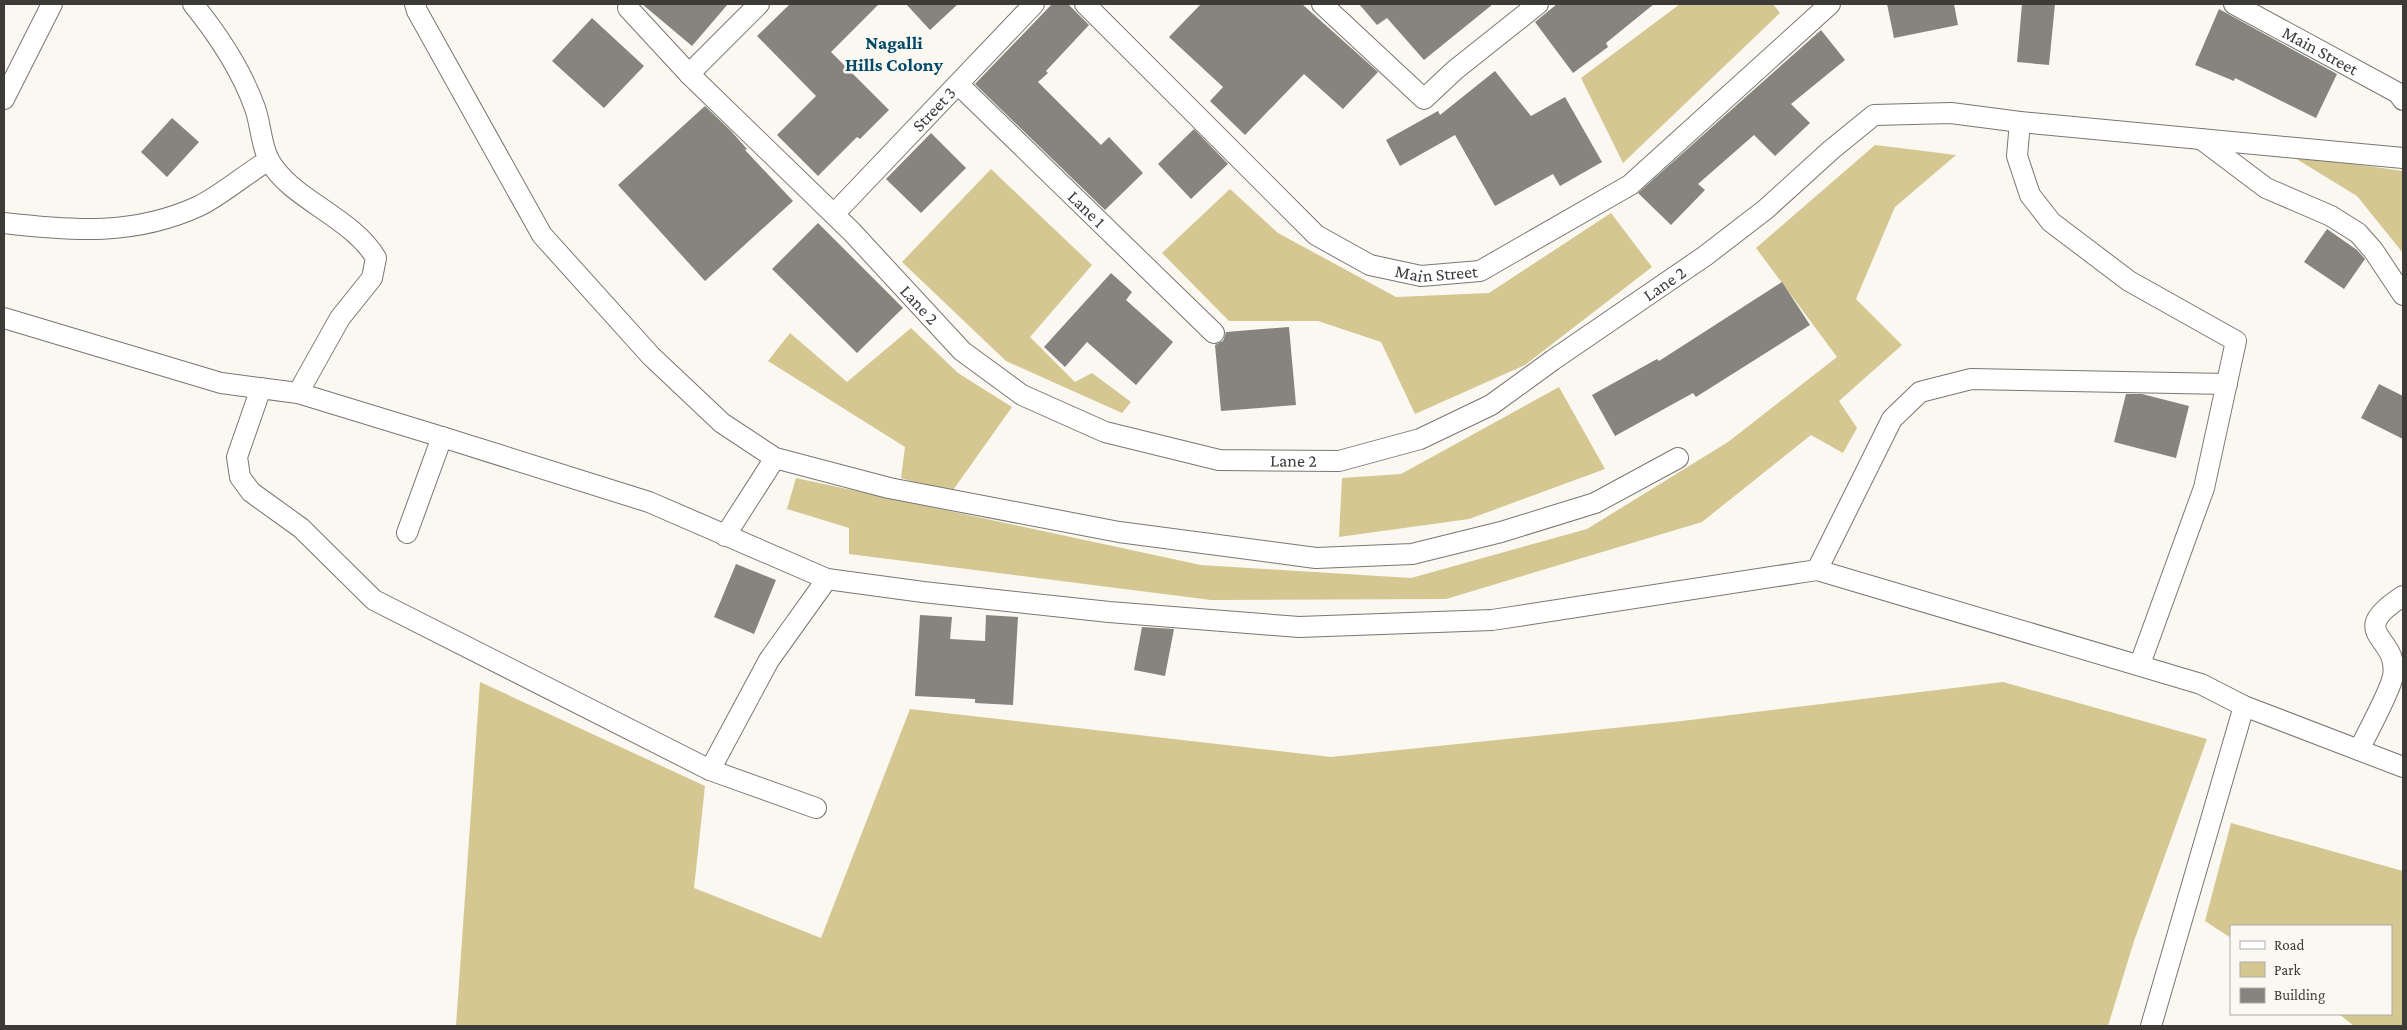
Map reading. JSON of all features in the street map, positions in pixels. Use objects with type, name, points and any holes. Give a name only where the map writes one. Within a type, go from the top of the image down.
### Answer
[{"type":"street","points":[[4,99],[52,4]]},
{"type":"street","points":[[193,4],[216,32],[240,72],[256,110],[269,160],[285,180],[367,242],[376,258],[372,278],[340,318],[298,392]]},
{"type":"street","points":[[415,4],[417,12],[542,235],[658,362],[722,423],[775,458],[890,488],[1110,530],[1316,558],[1412,554],[1501,532],[1595,503],[1678,458]]},
{"type":"street","points":[[689,74],[759,4]]},
{"type":"street","name":"Street 3","points":[[834,214],[959,85],[1034,4]]},
{"type":"street","name":"Main Street","points":[[1085,4],[1316,235],[1370,265],[1421,276],[1480,271],[1630,185],[1830,4]]},
{"type":"street","points":[[1322,4],[1424,99],[1455,70],[1538,4]]},
{"type":"street","name":"Main Street","points":[[2234,4],[2398,93],[2403,100]]},
{"type":"street","name":"Lane 2","points":[[628,8],[689,74],[834,214],[962,351],[1022,395],[1105,432],[1219,460],[1339,461],[1420,439],[1491,405],[1704,256],[1766,209],[1831,150],[1874,115],[1951,113],[2020,122],[2403,158]]},
{"type":"street","name":"Lane 1","points":[[959,85],[1214,333]]},
{"type":"street","points":[[2020,122],[2017,156],[2030,194],[2051,222],[2129,281],[2236,341],[2204,488],[2140,664]]},
{"type":"street","points":[[2201,139],[2266,188],[2331,216],[2358,233],[2373,250],[2403,295]]},
{"type":"street","points":[[4,223],[94,230],[150,224],[200,206],[269,160]]},
{"type":"street","points":[[4,318],[220,383],[298,392],[442,436],[649,502],[827,579],[923,592],[1070,608],[1299,628],[1492,620],[1817,570],[2140,664],[2201,684],[2244,706],[2403,767]]},
{"type":"street","points":[[1817,570],[1892,419],[1920,392],[1971,379],[2227,384]]},
{"type":"street","points":[[261,388],[237,457],[240,477],[251,492],[301,528],[374,600],[710,770],[816,808]]},
{"type":"street","points":[[407,534],[442,436]]},
{"type":"street","points":[[725,536],[775,458]]},
{"type":"street","points":[[710,770],[769,660],[827,579]]},
{"type":"street","points":[[2359,750],[2393,678],[2394,663],[2377,635],[2376,621],[2382,610],[2403,596]]},
{"type":"street","points":[[2151,1026],[2244,706]]},
{"type":"green space","points":[[1680,4],[1773,4],[1780,13],[1623,163],[1581,78]]},
{"type":"green space","points":[[1875,145],[1956,155],[1895,207],[1856,299],[1902,345],[1839,401],[1857,428],[1843,453],[1811,435],[1702,522],[1446,599],[1211,600],[849,554],[849,528],[787,509],[796,478],[1201,565],[1411,578],[1587,529],[1728,442],[1837,357],[1756,248]]},
{"type":"green space","points":[[2290,155],[2403,171],[2403,253],[2357,196]]},
{"type":"green space","points":[[991,169],[1092,265],[1030,337],[1075,382],[1092,373],[1131,402],[1122,413],[1006,361],[902,262]]},
{"type":"green space","points":[[1230,189],[1278,233],[1396,297],[1489,293],[1611,213],[1652,267],[1525,365],[1415,414],[1381,342],[1318,321],[1229,321],[1162,253]]},
{"type":"green space","points":[[911,328],[958,373],[1012,407],[951,493],[901,478],[905,447],[768,361],[790,333],[847,382]]},
{"type":"green space","points":[[1559,387],[1605,469],[1469,519],[1339,537],[1342,478],[1401,474]]},
{"type":"green space","points":[[480,682],[705,786],[694,888],[821,938],[910,709],[1331,757],[1682,721],[2003,682],[2207,739],[2134,941],[2108,1026],[456,1026]]},
{"type":"green space","points":[[2231,823],[2403,871],[2403,1026],[2354,1026],[2340,1015],[2392,1015],[2392,925],[2230,925],[2230,937],[2205,921]]},
{"type":"building","points":[[642,4],[728,4],[692,46]]},
{"type":"building","points":[[790,4],[879,4],[831,52],[889,110],[860,139],[857,137],[818,176],[777,135],[816,96],[757,36]]},
{"type":"building","points":[[906,4],[958,4],[930,30]]},
{"type":"building","points":[[1052,4],[1068,4],[1089,25],[1038,82],[1101,145],[1109,137],[1143,173],[1105,210],[975,84]]},
{"type":"building","points":[[1201,4],[1302,4],[1378,72],[1343,109],[1304,74],[1245,135],[1210,101],[1223,87],[1169,37]]},
{"type":"building","points":[[1359,4],[1493,4],[1424,60],[1387,18],[1377,25]]},
{"type":"building","points":[[1557,4],[1654,4],[1606,43],[1608,47],[1573,73],[1535,22]]},
{"type":"building","points":[[1887,4],[1954,4],[1958,25],[1894,38]]},
{"type":"building","points":[[2022,4],[2055,4],[2049,65],[2017,62]]},
{"type":"building","points":[[2219,9],[2337,74],[2316,118],[2235,78],[2234,81],[2195,65]]},
{"type":"building","points":[[592,18],[644,66],[604,108],[552,61]]},
{"type":"building","points":[[1821,30],[1845,60],[1791,104],[1810,123],[1775,156],[1754,135],[1698,184],[1705,190],[1671,225],[1638,193]]},
{"type":"building","points":[[1495,71],[1531,116],[1565,97],[1602,162],[1560,186],[1553,174],[1495,206],[1455,135],[1400,166],[1386,140],[1438,111],[1440,115]]},
{"type":"building","points":[[705,106],[731,131],[747,149],[745,150],[793,201],[705,281],[618,185]]},
{"type":"building","points":[[172,118],[199,142],[167,177],[141,152]]},
{"type":"building","points":[[1194,129],[1228,164],[1191,199],[1158,164]]},
{"type":"building","points":[[931,133],[966,168],[921,213],[886,179]]},
{"type":"building","points":[[818,223],[903,308],[857,353],[772,269]]},
{"type":"building","points":[[2327,229],[2357,250],[2365,259],[2344,289],[2304,262]]},
{"type":"building","points":[[1111,273],[1132,292],[1126,300],[1173,342],[1136,385],[1087,342],[1065,367],[1044,347]]},
{"type":"building","points":[[1782,282],[1810,325],[1696,397],[1693,393],[1615,436],[1592,395],[1657,359],[1659,361]]},
{"type":"building","points":[[1289,327],[1296,405],[1221,411],[1215,345],[1223,341],[1226,332]]},
{"type":"building","points":[[2379,384],[2403,396],[2403,439],[2361,418]]},
{"type":"building","points":[[2126,394],[2142,394],[2189,406],[2176,458],[2114,442]]},
{"type":"building","points":[[736,564],[776,580],[754,634],[714,617]]},
{"type":"building","points":[[920,615],[952,617],[950,639],[985,641],[986,615],[1018,617],[1013,705],[975,703],[975,699],[915,696]]},
{"type":"building","points":[[1142,627],[1174,629],[1165,676],[1134,670]]},
{"type":"district","name":"Nagalli Hills Colony","points":[[894,53]]}]
